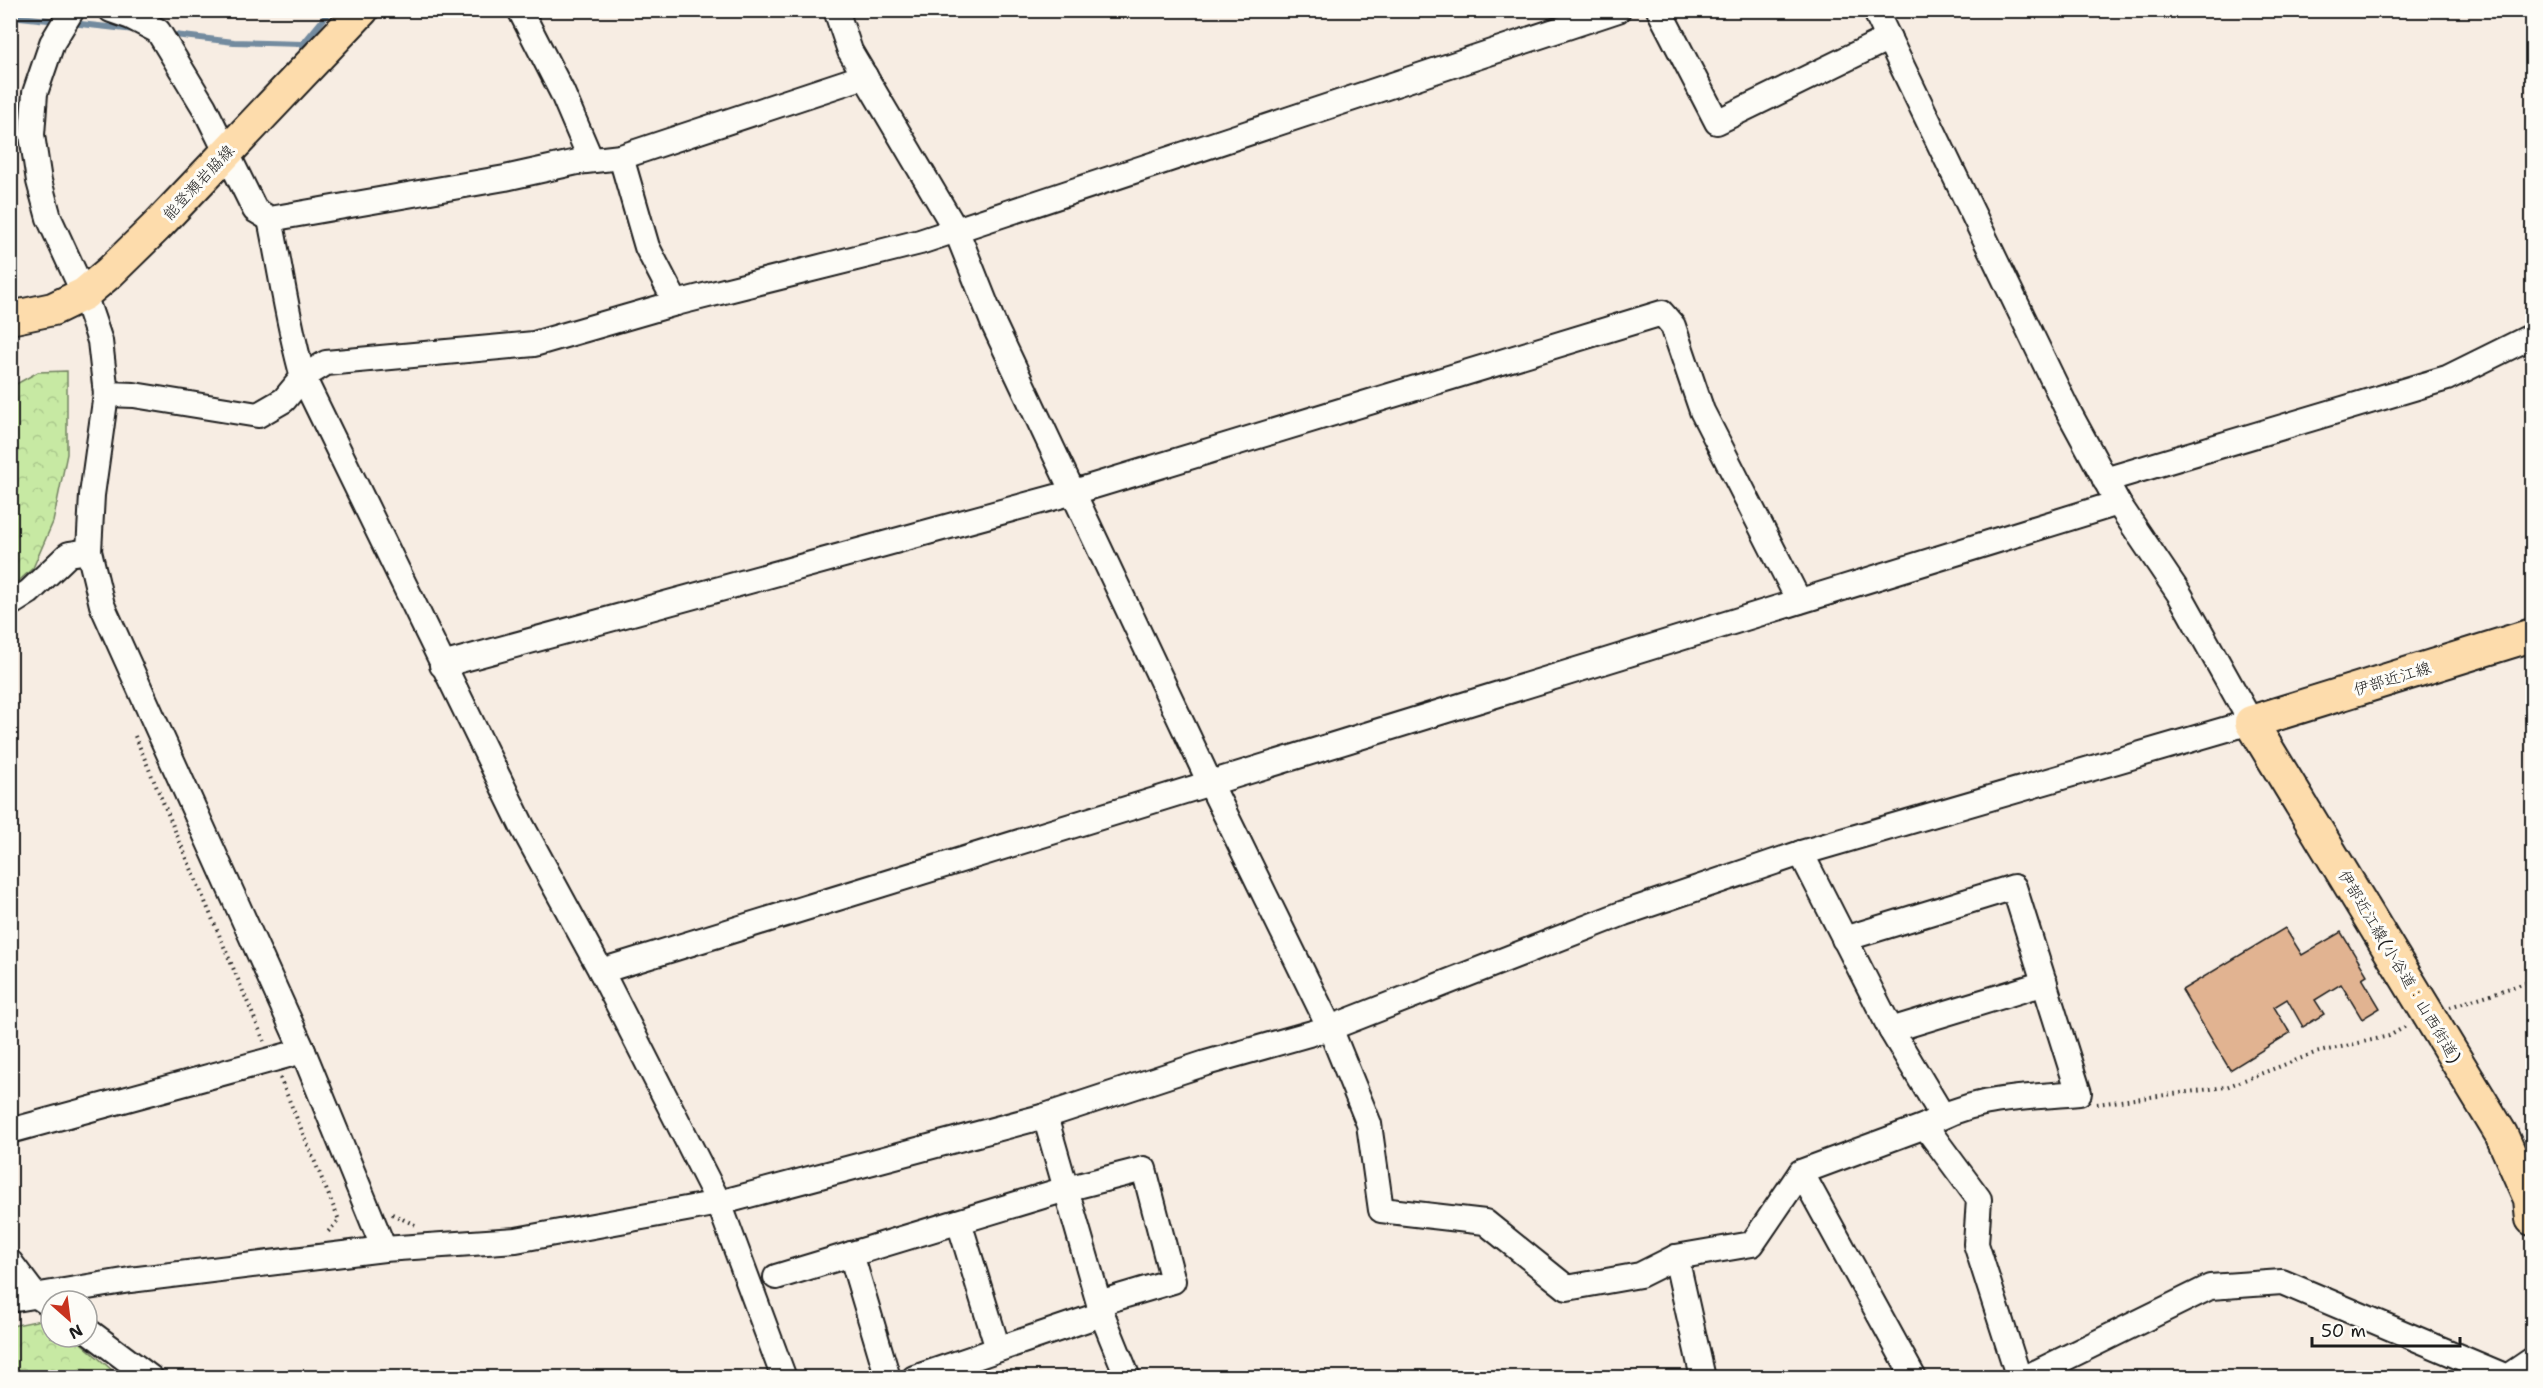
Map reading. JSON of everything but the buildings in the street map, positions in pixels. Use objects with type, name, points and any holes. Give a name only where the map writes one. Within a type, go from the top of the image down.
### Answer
[{"type":"main road","name":"能登瀬岩脇線","points":[[10,318],[53,309],[84,294],[156,227],[362,10]]},
{"type":"main road","name":"伊部近江線","points":[[2251,722],[2532,634]]},
{"type":"main road","name":"伊部近江線(小谷道：山西街道)","points":[[2251,722],[2501,1134],[2530,1199],[2532,1219]]},
{"type":"street","points":[[72,10],[52,43],[35,93],[32,135],[39,181],[49,218],[84,294],[100,341],[106,394],[92,495],[89,551],[102,605],[303,1051],[384,1249]]},
{"type":"street","points":[[111,10],[131,16],[158,31],[228,150],[255,210],[270,219],[591,160],[621,157],[865,76]]},
{"type":"street","points":[[520,10],[562,92],[591,160]]},
{"type":"street","points":[[836,10],[850,51],[957,232],[994,325],[1210,783],[1330,1028],[1369,1124],[1381,1210],[1485,1222],[1567,1288],[1640,1275],[1676,1257],[1752,1244],[1801,1172],[1983,1101],[2079,1093],[2014,887],[1844,939]]},
{"type":"street","points":[[106,394],[134,395],[258,416],[284,400],[303,377],[326,363],[534,344],[676,303],[957,232],[1618,10]]},
{"type":"street","points":[[1659,10],[1717,122],[1889,38]]},
{"type":"street","points":[[10,1262],[32,1300],[130,1280],[384,1249],[516,1240],[719,1203],[1045,1116],[1206,1063],[1330,1028],[1624,913],[1801,853],[2251,722],[2180,595],[2105,480],[2066,406],[1875,10]]},
{"type":"street","points":[[621,157],[647,247],[676,303]]},
{"type":"street","points":[[270,219],[284,282],[293,343],[303,377],[522,826],[601,971],[719,1203],[784,1377]]},
{"type":"street","points":[[442,665],[1074,492],[1662,313],[1673,326],[1702,411],[1799,601]]},
{"type":"street","points":[[2105,480],[2448,378],[2532,336]]},
{"type":"street","points":[[601,971],[2118,503]]},
{"type":"street","points":[[10,604],[29,592],[69,554],[89,551]]},
{"type":"street","points":[[1801,853],[1934,1120],[1979,1199],[1976,1244],[2019,1377]]},
{"type":"street","points":[[1891,1030],[2044,983]]},
{"type":"street","points":[[10,1131],[303,1051]]},
{"type":"street","points":[[1045,1116],[1101,1309],[1128,1377]]},
{"type":"street","points":[[776,1277],[1066,1189],[1144,1169],[1173,1281],[998,1349],[914,1377]]},
{"type":"street","points":[[1801,1172],[1914,1377]]},
{"type":"street","points":[[959,1222],[998,1349]]},
{"type":"street","points":[[851,1254],[888,1377]]},
{"type":"street","points":[[1676,1257],[1703,1377]]},
{"type":"street","points":[[2025,1377],[2210,1287],[2282,1282],[2507,1377],[2532,1360]]},
{"type":"street","points":[[99,1339],[151,1377]]},
{"type":"path","points":[[2090,1105],[2226,1087],[2314,1053],[2390,1036],[2429,1014],[2532,981]]},
{"type":"path","points":[[389,1212],[418,1227]]},
{"type":"green space","points":[[67,371],[67,454],[53,522],[33,568],[11,588],[11,387],[38,372]]},
{"type":"green space","points":[[39,1320],[39,1349],[88,1349],[120,1377],[21,1377],[11,1363],[11,1326]]},
{"type":"waterway","points":[[166,34],[234,42],[303,44],[331,10]]},
{"type":"waterway","points":[[10,16],[58,21]]},
{"type":"waterway","points":[[71,23],[135,30]]}]
